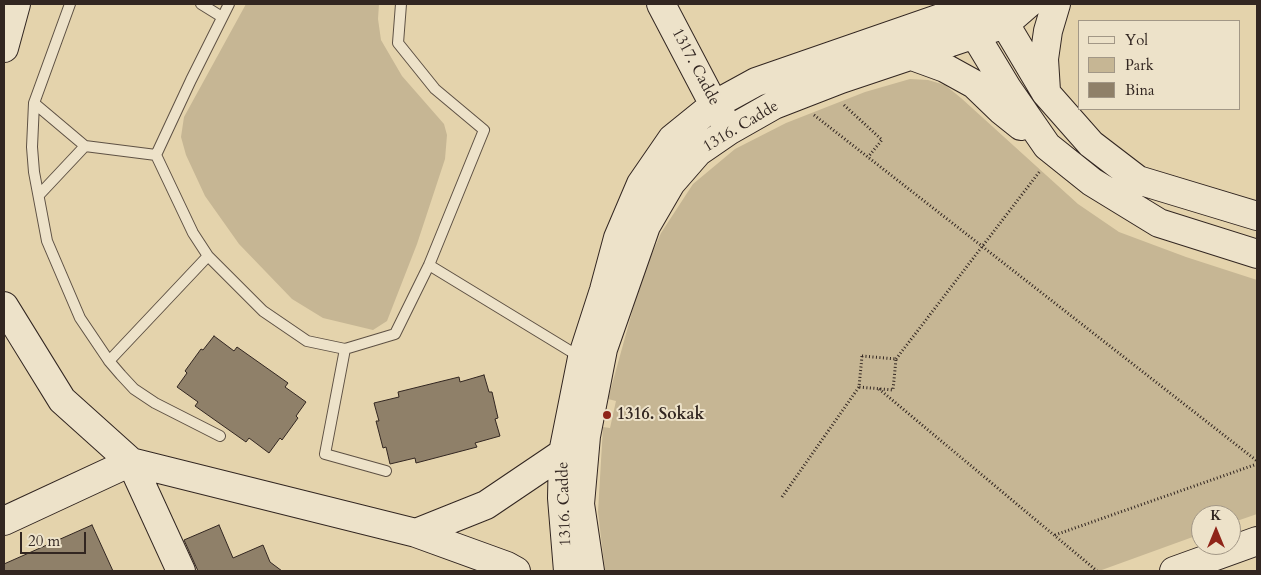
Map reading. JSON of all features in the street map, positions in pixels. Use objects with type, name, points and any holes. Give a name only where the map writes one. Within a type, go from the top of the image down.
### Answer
[{"type":"street","points":[[4,8],[15,4]]},
{"type":"street","points":[[4,48],[15,4]]},
{"type":"street","name":"1317. Cadde","points":[[661,4],[714,104],[730,130]]},
{"type":"street","name":"1316. Cadde","points":[[590,571],[580,504],[586,436],[603,348],[646,226],[671,183],[698,152],[730,130],[774,104],[975,35],[998,14],[1028,4]]},
{"type":"street","points":[[1046,93],[1044,59],[1048,31],[1056,4]]},
{"type":"street","points":[[969,8],[975,35],[1007,88],[1051,149]]},
{"type":"street","name":"1316. Cadde","points":[[568,571],[562,498],[563,453],[582,358],[604,290],[618,238],[641,184],[672,139],[714,104],[756,82],[969,8]]},
{"type":"street","points":[[998,14],[1046,93],[1091,144],[1138,180],[1257,216]]},
{"type":"street","points":[[912,56],[945,68],[974,84],[1002,110],[1092,182],[1159,223],[1257,254]]},
{"type":"street","points":[[4,306],[62,400],[130,462],[181,571]]},
{"type":"street","points":[[416,533],[486,505],[563,453]]},
{"type":"street","points":[[4,521],[130,462],[416,533],[516,571]]},
{"type":"street","points":[[1174,571],[1257,541]]},
{"type":"lane","points":[[70,4],[34,103],[32,147],[34,172],[47,241],[80,318],[109,361],[134,389],[154,403],[220,436]]},
{"type":"lane","points":[[201,4],[222,17]]},
{"type":"lane","points":[[156,155],[229,4]]},
{"type":"lane","points":[[156,155],[193,233],[208,256],[263,311],[307,341],[345,349],[395,334],[429,266],[484,130],[435,89],[398,43],[401,4]]},
{"type":"lane","points":[[34,103],[85,146],[156,155]]},
{"type":"lane","points":[[39,194],[85,146]]},
{"type":"lane","points":[[109,361],[208,256]]},
{"type":"lane","points":[[429,266],[582,358]]},
{"type":"lane","points":[[345,349],[325,454],[386,470]]},
{"type":"path","points":[[823,86],[882,140],[868,157]]},
{"type":"path","points":[[792,98],[1257,463]]},
{"type":"path","points":[[859,388],[893,390],[896,359],[982,246],[1051,149]]},
{"type":"path","points":[[782,497],[859,388],[862,356],[896,359]]},
{"type":"path","points":[[879,389],[1098,571]]},
{"type":"path","points":[[1054,535],[1257,463]]},
{"type":"green space","points":[[246,4],[379,4],[378,19],[381,40],[402,76],[444,124],[447,135],[445,159],[417,244],[387,321],[373,330],[323,318],[292,299],[239,244],[205,196],[186,155],[181,137],[184,117]]},
{"type":"green space","points":[[910,79],[928,80],[945,85],[1078,204],[1119,232],[1186,257],[1257,280],[1257,514],[1241,520],[1241,505],[1191,505],[1191,538],[1099,571],[605,571],[598,512],[603,427],[610,428],[616,401],[608,399],[642,276],[661,233],[693,184],[735,149],[786,123],[865,92]]},
{"type":"building","points":[[214,336],[234,351],[237,347],[288,383],[285,387],[306,402],[296,416],[298,418],[282,440],[280,438],[269,453],[249,438],[246,442],[195,406],[198,402],[177,387],[187,373],[185,371],[201,349],[203,350]]},
{"type":"building","points":[[484,375],[489,392],[492,392],[498,418],[495,419],[500,436],[475,443],[477,447],[416,463],[415,458],[390,464],[386,447],[383,448],[376,421],[379,421],[374,403],[399,397],[398,392],[459,377],[460,382]]},
{"type":"building","points":[[92,525],[113,571],[4,571],[4,564]]},
{"type":"building","points":[[219,525],[233,558],[263,545],[270,562],[282,571],[198,571],[184,540]]},
{"type":"place","name":"1316. Sokak","points":[[607,415]]}]
